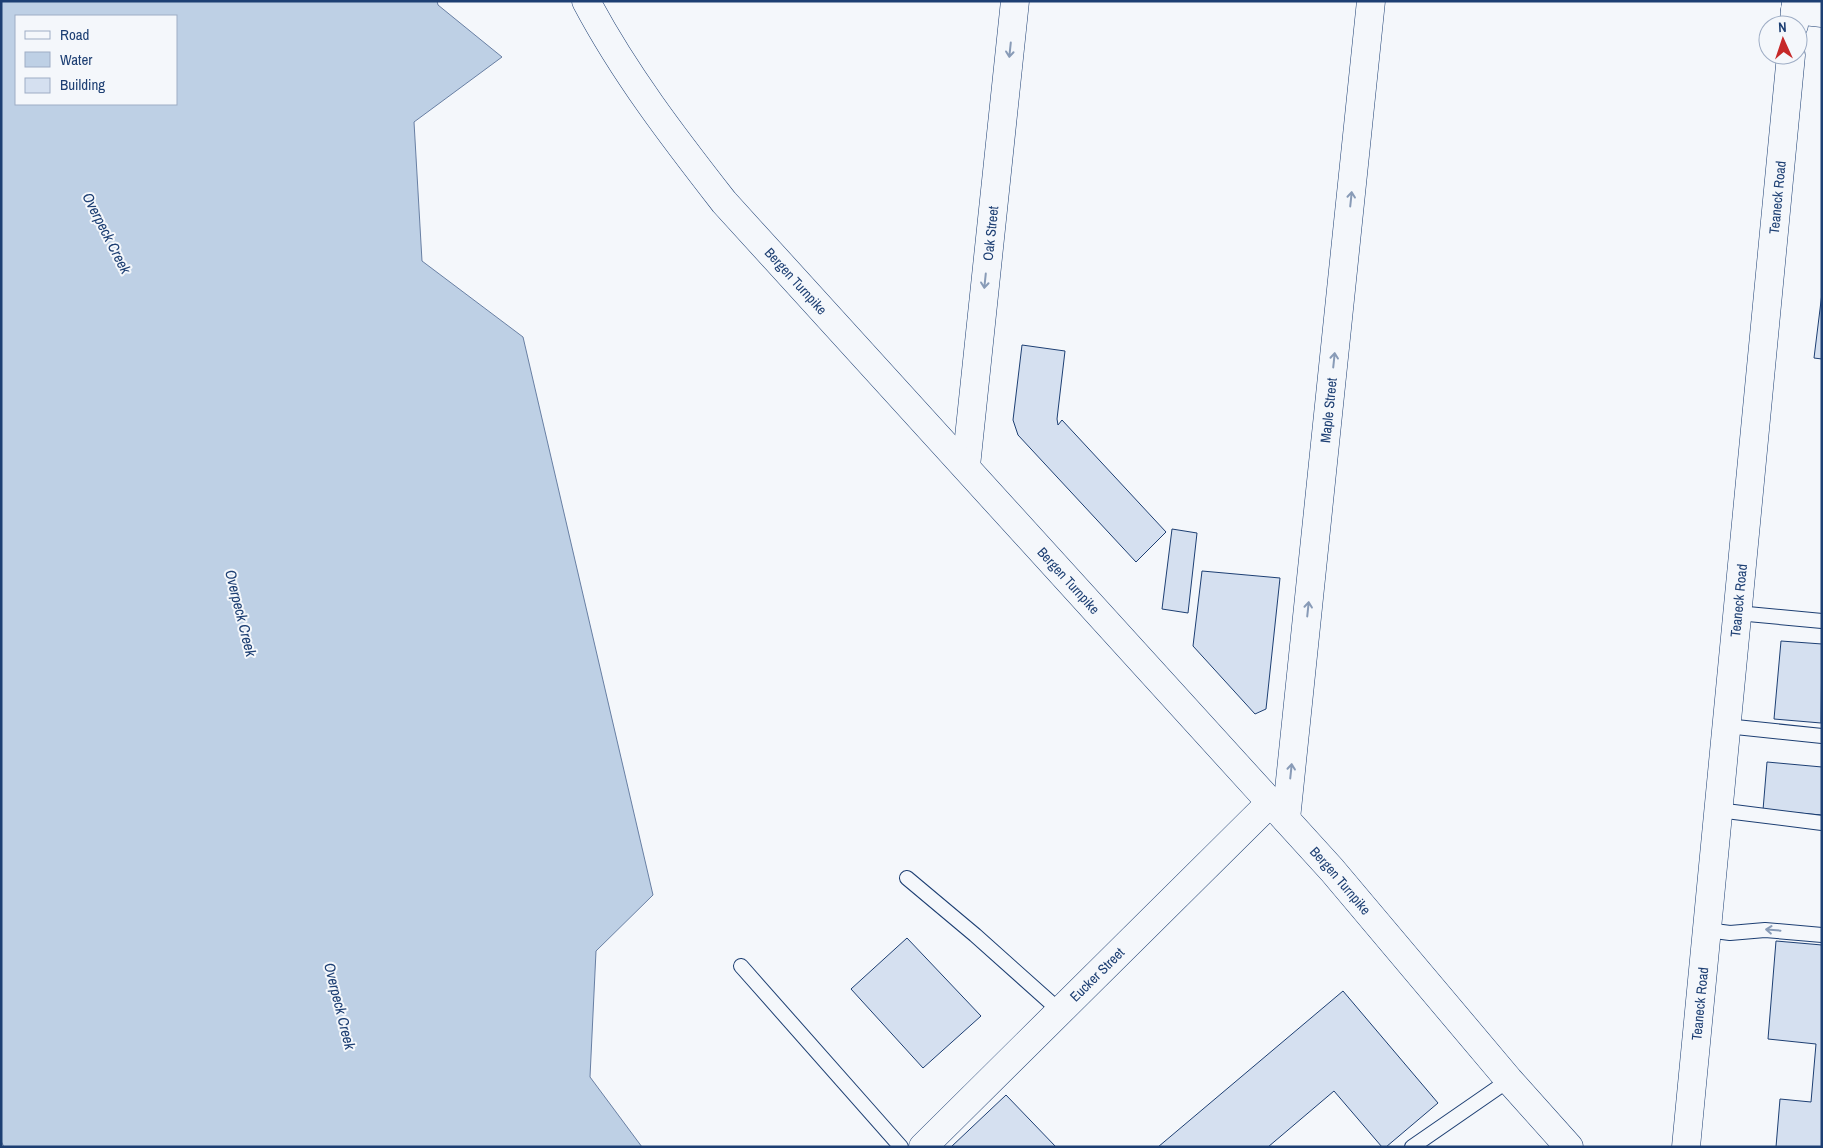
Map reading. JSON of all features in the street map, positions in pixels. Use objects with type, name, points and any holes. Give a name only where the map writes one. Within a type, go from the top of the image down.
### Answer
[{"type":"street","name":"Bergen Turnpike","points":[[586,1],[603,33],[667,129],[724,202],[1332,870],[1509,1080],[1569,1147]]},
{"type":"street","name":"Oak Street","points":[[966,466],[1015,1]]},
{"type":"street","name":"Maple Street","points":[[1279,811],[1371,1]]},
{"type":"street","name":"Teaneck Road","points":[[1686,1147],[1790,65]]},
{"type":"street","name":"Eucker Street","points":[[923,1147],[1060,1011],[1279,811]]},
{"type":"lane","points":[[1737,613],[1822,621]]},
{"type":"lane","points":[[1726,726],[1822,736]]},
{"type":"lane","points":[[1718,810],[1822,823]]},
{"type":"lane","points":[[907,878],[976,935],[1060,1011]]},
{"type":"lane","points":[[1707,930],[1730,932],[1765,930],[1822,935]]},
{"type":"lane","points":[[741,966],[901,1147]]},
{"type":"lane","points":[[1412,1147],[1509,1080]]},
{"type":"water","name":"Overpeck Creek","points":[[1,1],[437,1],[438,5],[502,57],[414,122],[422,261],[523,337],[653,895],[596,951],[590,1077],[642,1147],[4,1147],[1,1141]]},
{"type":"building","points":[[1822,293],[1822,359],[1814,358]]},
{"type":"building","points":[[1022,345],[1065,351],[1057,419],[1058,425],[1062,420],[1166,532],[1136,562],[1018,435],[1013,420]]},
{"type":"building","points":[[1172,529],[1197,533],[1188,613],[1162,609]]},
{"type":"building","points":[[1202,571],[1280,578],[1266,709],[1255,714],[1193,646]]},
{"type":"building","points":[[1781,641],[1822,644],[1821,723],[1774,719]]},
{"type":"building","points":[[1767,762],[1822,767],[1822,815],[1763,810]]},
{"type":"building","points":[[907,938],[981,1016],[923,1068],[851,989]]},
{"type":"building","points":[[1776,941],[1822,945],[1822,1147],[1776,1147],[1780,1099],[1811,1102],[1816,1044],[1768,1039]]},
{"type":"building","points":[[1343,991],[1438,1103],[1386,1147],[1382,1147],[1334,1091],[1268,1147],[1158,1147]]},
{"type":"building","points":[[1006,1095],[1056,1147],[951,1147]]}]
